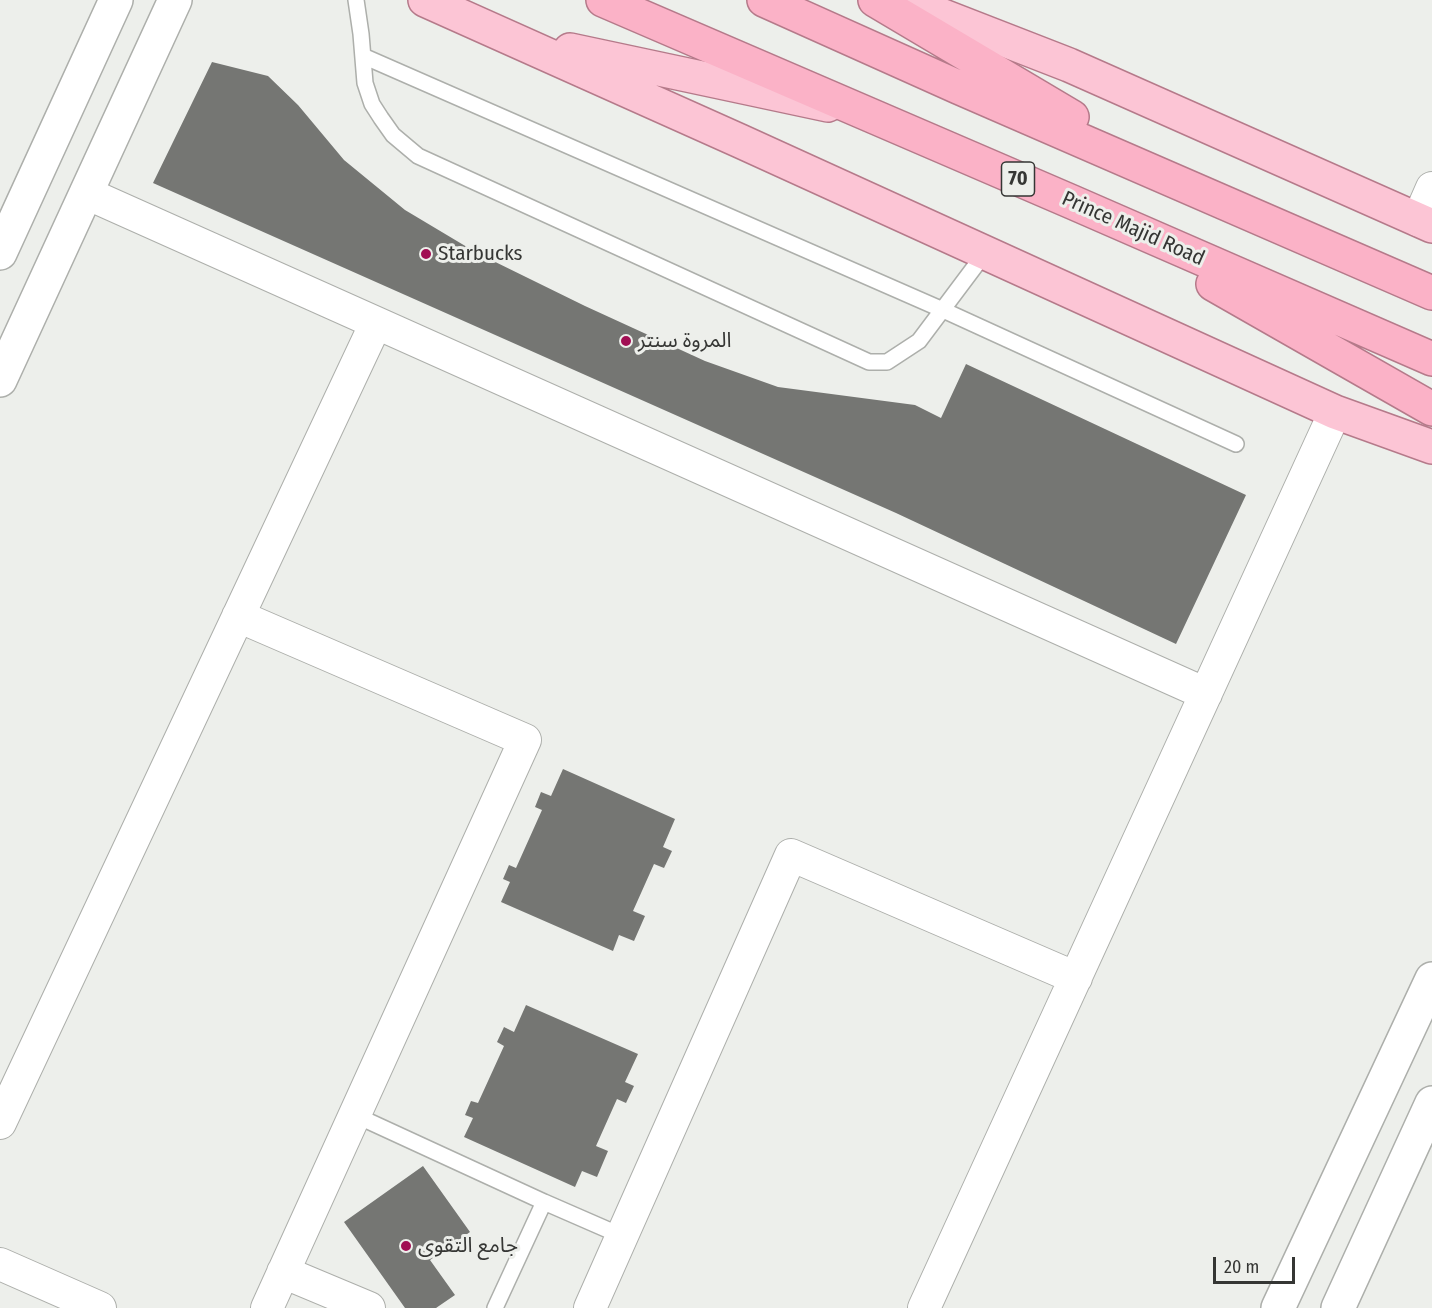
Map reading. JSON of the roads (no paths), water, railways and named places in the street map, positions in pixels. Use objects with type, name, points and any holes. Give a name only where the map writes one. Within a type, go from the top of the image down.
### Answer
[{"type":"highway","name":"Prince Majid Road","points":[[603,0],[1432,359]]},
{"type":"highway","points":[[764,0],[1432,293]]},
{"type":"highway","points":[[875,0],[1182,183]]},
{"type":"highway","points":[[1072,202],[1432,409]]},
{"type":"main road","points":[[425,0],[1335,412],[1432,447]]},
{"type":"main road","points":[[902,0],[1069,65],[1425,223]]},
{"type":"main road","points":[[507,37],[864,113]]},
{"type":"street","points":[[0,253],[116,0]]},
{"type":"street","points":[[0,380],[175,0]]},
{"type":"street","points":[[1425,223],[1432,188]]},
{"type":"street","points":[[86,193],[1206,694]]},
{"type":"street","points":[[0,1123],[376,323]]},
{"type":"street","points":[[924,1308],[1335,412]]},
{"type":"street","points":[[238,616],[525,740],[267,1308]]},
{"type":"street","points":[[590,1308],[791,855],[1076,978]]},
{"type":"street","points":[[1278,1308],[1432,979]]},
{"type":"street","points":[[1338,1308],[1432,1103]]},
{"type":"street","points":[[0,1264],[100,1308]]},
{"type":"street","points":[[283,1272],[369,1308]]},
{"type":"lane","points":[[356,0],[364,84],[372,104],[393,135],[418,156],[869,362],[887,362],[919,341],[985,253]]},
{"type":"lane","points":[[363,56],[943,310],[1236,444]]},
{"type":"lane","points":[[355,1115],[622,1236]]},
{"type":"lane","points":[[495,1308],[544,1202]]},
{"type":"place","name":"Starbucks","points":[[426,254]]},
{"type":"place","name":"المروة سنتر","points":[[626,341]]},
{"type":"place","name":"جامع التقوى","points":[[406,1246]]}]
